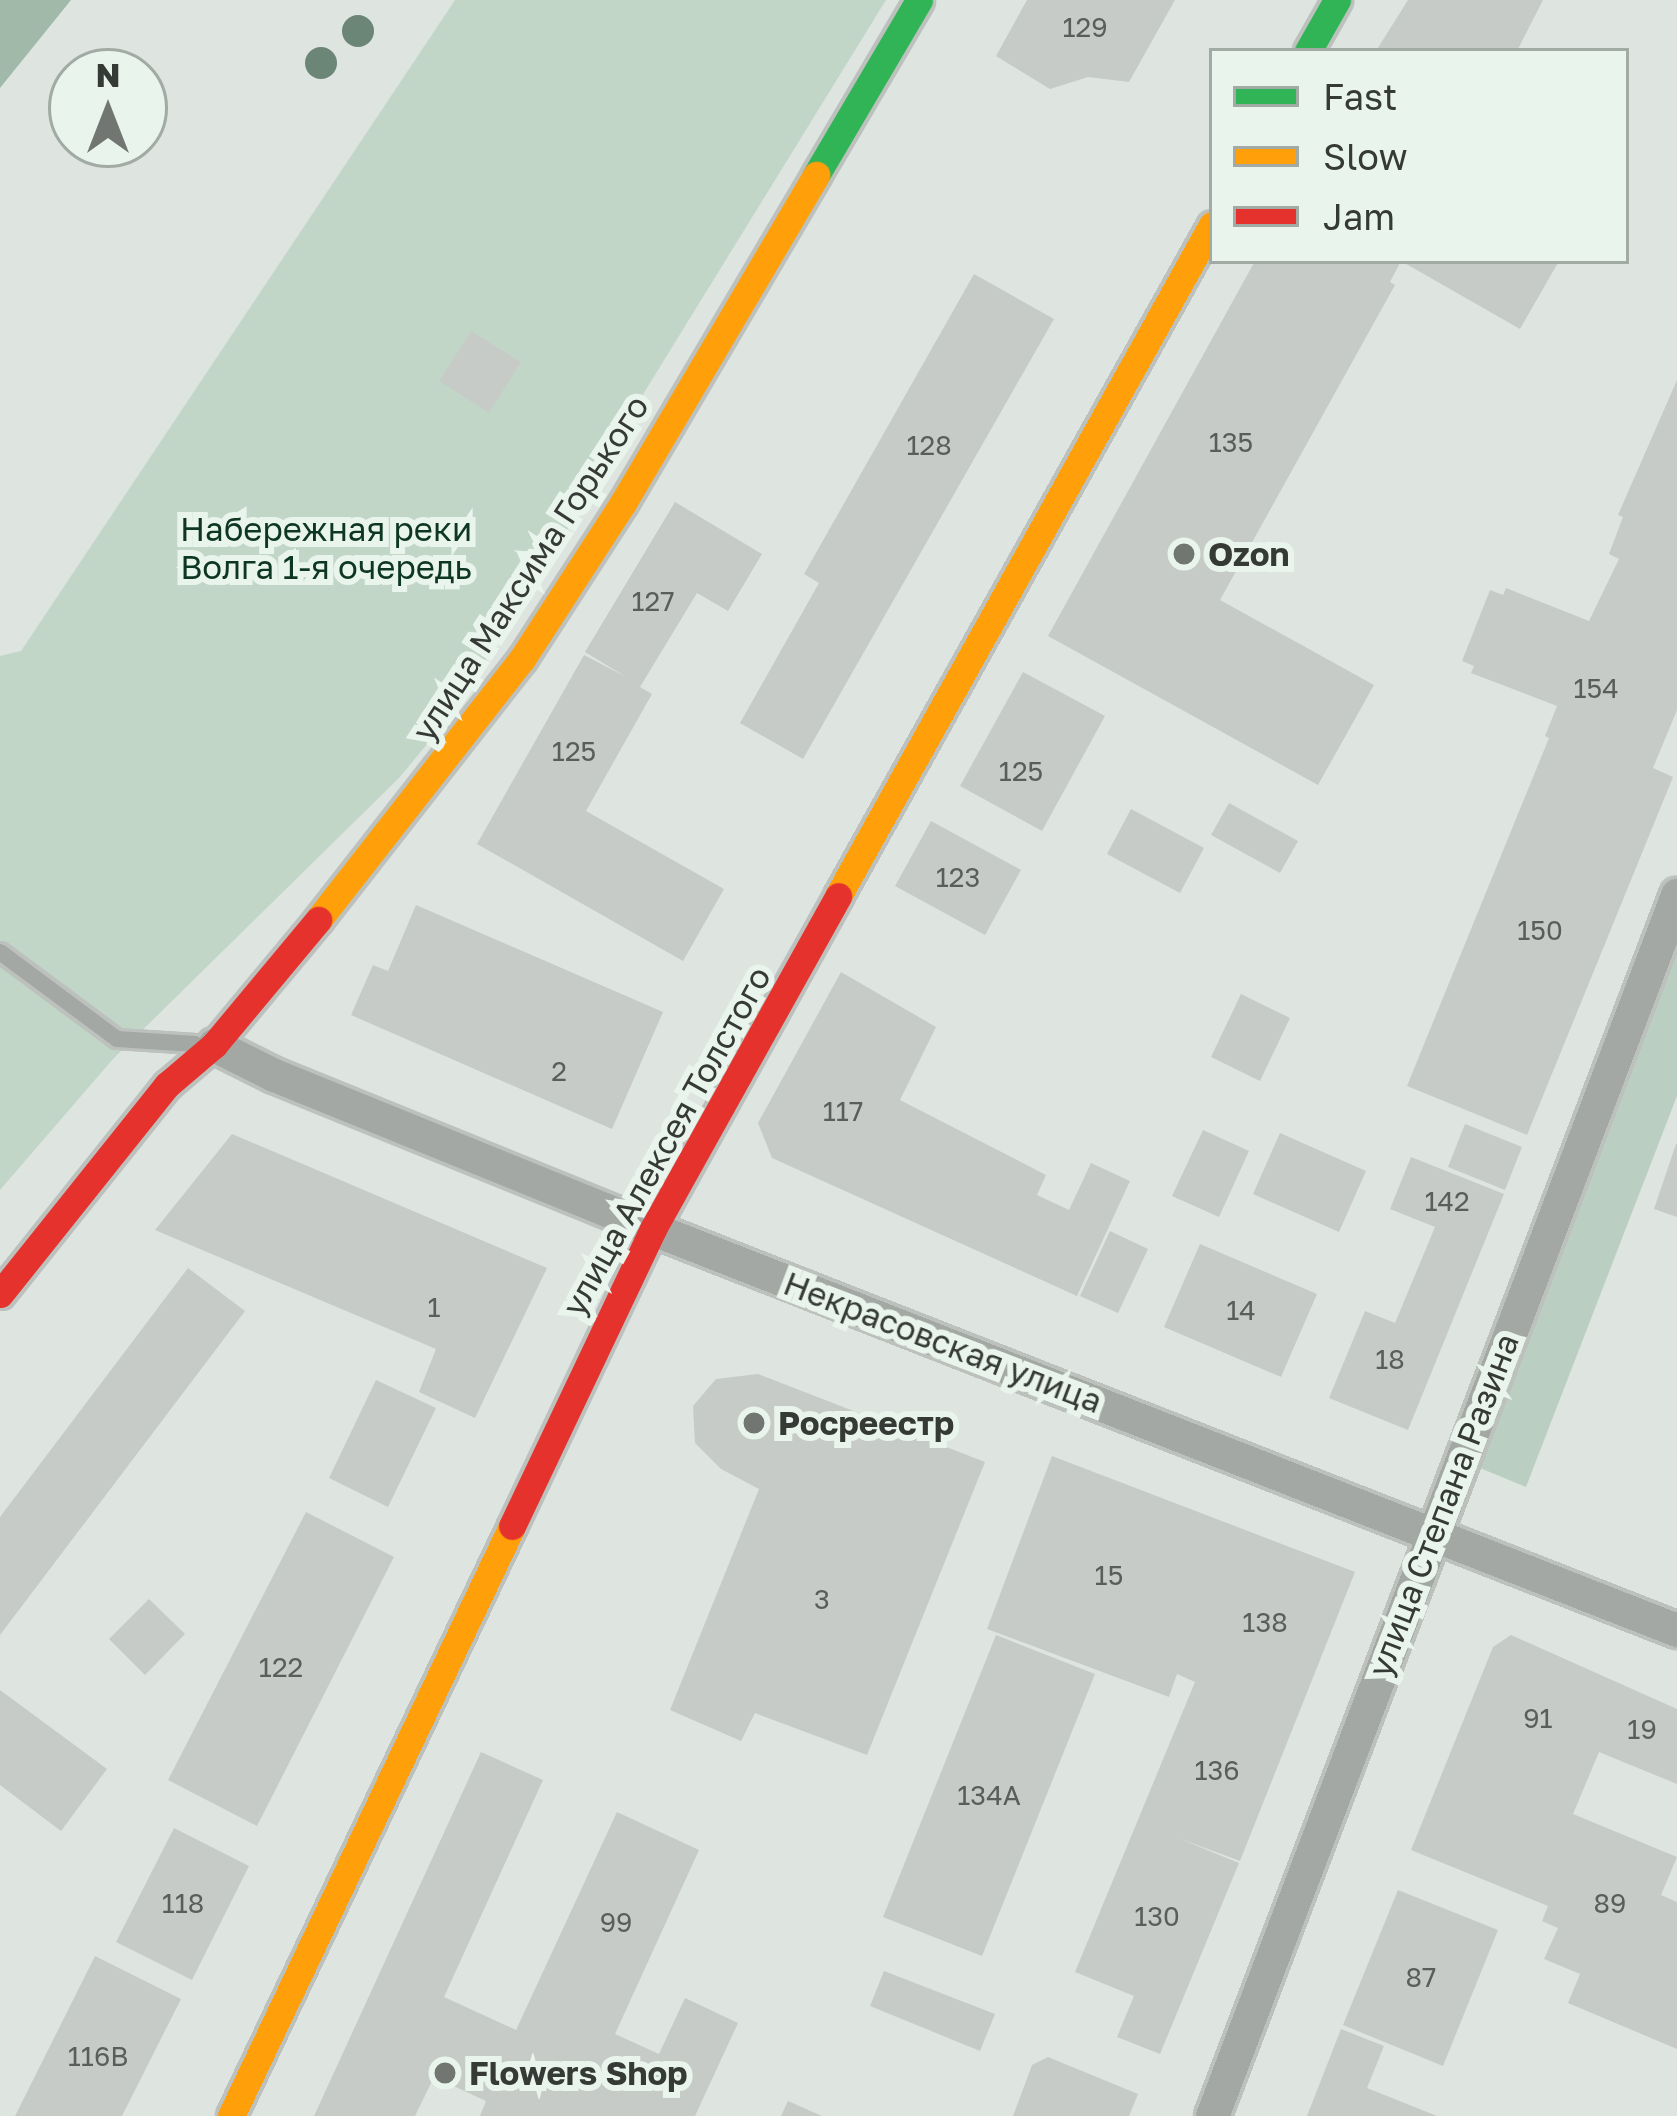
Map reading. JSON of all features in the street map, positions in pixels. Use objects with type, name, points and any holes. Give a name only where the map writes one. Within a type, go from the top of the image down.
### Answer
[{"type":"street","name":"улица Максима Горького","points":[[0,1294],[167,1085],[214,1046],[430,784],[522,659],[623,503],[919,0]]},
{"type":"street","points":[[1310,48],[1337,0]]},
{"type":"street","name":"улица Алексея Толстого","points":[[231,2116],[653,1229],[1209,230]]},
{"type":"street","name":"улица Степана Разина","points":[[1212,2116],[1677,895]]},
{"type":"street","name":"Некрасовская улица","points":[[214,1046],[653,1229],[1677,1630]]},
{"type":"lane","points":[[0,952],[117,1039],[214,1046]]},
{"type":"green space","name":"Набережная реки Волга 1-я очередь","points":[[455,0],[886,0],[642,396],[558,546],[447,720],[399,778],[113,1059],[0,1190],[0,656],[21,651]]},
{"type":"shaded area","points":[[0,0],[71,0],[0,88]]},
{"type":"shaded area","points":[[1677,947],[1677,1096],[1526,1487],[1475,1466]]},
{"type":"building","points":[[1027,0],[1175,0],[1129,82],[1088,77],[1050,89],[996,56]]},
{"type":"building","points":[[1408,0],[1543,0],[1519,48],[1378,48]]},
{"type":"building","points":[[1253,264],[1399,264],[1390,282],[1395,285],[1220,600],[1374,685],[1318,785],[1048,636]]},
{"type":"building","points":[[1406,264],[1557,264],[1520,329]]},
{"type":"building","points":[[974,274],[1054,319],[803,759],[740,723],[819,583],[804,574]]},
{"type":"building","points":[[471,331],[521,362],[489,413],[439,381]]},
{"type":"building","points":[[1677,380],[1677,710],[1653,768],[1673,777],[1527,1135],[1407,1086],[1549,738],[1545,736],[1557,706],[1471,673],[1474,666],[1462,661],[1490,590],[1503,595],[1506,588],[1589,621],[1619,559],[1609,554],[1623,517],[1618,515]]},
{"type":"building","points":[[675,502],[762,554],[728,611],[697,593],[640,687],[652,694],[586,811],[724,889],[683,961],[477,844],[584,655],[626,677],[585,652]]},
{"type":"building","points":[[1023,672],[1105,716],[1042,831],[960,786]]},
{"type":"building","points":[[1229,803],[1298,841],[1280,873],[1211,835]]},
{"type":"building","points":[[1131,809],[1204,848],[1180,893],[1107,854]]},
{"type":"building","points":[[931,821],[1021,870],[985,935],[895,886]]},
{"type":"building","points":[[416,905],[663,1012],[612,1129],[351,1015],[373,965],[388,971]]},
{"type":"building","points":[[841,972],[936,1027],[900,1100],[1046,1175],[1037,1195],[1069,1210],[1091,1163],[1130,1181],[1077,1296],[772,1158],[758,1123]]},
{"type":"building","points":[[1241,994],[1290,1018],[1260,1081],[1211,1057]]},
{"type":"building","points":[[1465,1124],[1522,1147],[1505,1190],[1448,1167]]},
{"type":"building","points":[[1203,1130],[1249,1151],[1219,1217],[1172,1196]]},
{"type":"building","points":[[1280,1133],[1366,1171],[1339,1232],[1253,1194]]},
{"type":"building","points":[[232,1134],[547,1268],[475,1418],[419,1392],[436,1349],[155,1230]]},
{"type":"building","points":[[1677,1144],[1677,1217],[1654,1209]]},
{"type":"building","points":[[1411,1157],[1504,1194],[1408,1430],[1329,1398],[1365,1311],[1395,1323],[1435,1227],[1390,1209]]},
{"type":"building","points":[[1110,1231],[1148,1249],[1118,1313],[1080,1296]]},
{"type":"building","points":[[1200,1244],[1317,1294],[1281,1377],[1164,1327]]},
{"type":"building","points":[[188,1268],[245,1311],[0,1635],[0,1517]]},
{"type":"building","points":[[758,1374],[985,1462],[867,1755],[755,1713],[741,1741],[670,1710],[759,1489],[721,1469],[695,1443],[693,1406],[716,1379]]},
{"type":"building","points":[[376,1380],[436,1408],[388,1507],[329,1478]]},
{"type":"building","points":[[1052,1456],[1355,1572],[1240,1861],[1178,1838],[1239,1863],[1160,2054],[1117,2037],[1134,1996],[1075,1972],[1195,1682],[1177,1674],[1169,1697],[987,1629]]},
{"type":"building","points":[[306,1512],[394,1557],[257,1826],[168,1780]]},
{"type":"building","points":[[149,1599],[185,1634],[145,1675],[109,1639]]},
{"type":"building","points":[[996,1635],[1095,1674],[982,1956],[883,1917]]},
{"type":"building","points":[[1511,1635],[1677,1709],[1677,1784],[1599,1752],[1573,1814],[1677,1857],[1661,1895],[1677,1902],[1677,2049],[1568,2003],[1580,1974],[1544,1959],[1558,1928],[1542,1921],[1548,1906],[1411,1850],[1493,1647]]},
{"type":"building","points":[[0,1690],[107,1769],[61,1831],[0,1785]]},
{"type":"building","points":[[481,1752],[543,1780],[444,1997],[516,2030],[617,1812],[699,1850],[615,2034],[659,2054],[685,1998],[738,2023],[695,2116],[480,2116],[486,2101],[434,2077],[415,2116],[314,2116]]},
{"type":"building","points":[[174,1828],[249,1866],[192,1980],[116,1942]]},
{"type":"building","points":[[1398,1890],[1498,1930],[1443,2066],[1343,2025]]},
{"type":"building","points":[[95,1956],[181,1999],[122,2116],[15,2116]]},
{"type":"building","points":[[884,1971],[995,2014],[980,2051],[870,2006]]},
{"type":"building","points":[[1341,2029],[1384,2046],[1367,2088],[1437,2116],[1307,2116]]},
{"type":"building","points":[[1048,2057],[1138,2094],[1129,2116],[1013,2116],[1032,2065]]},
{"type":"building","points":[[788,2101],[822,2116],[781,2116]]},
{"type":"traffic: fast","points":[[816,175],[919,0]]},
{"type":"traffic: fast","points":[[1310,48],[1337,0]]},
{"type":"traffic: slow","points":[[318,920],[522,659],[623,503],[816,175]]},
{"type":"traffic: slow","points":[[838,896],[1209,230]]},
{"type":"traffic: slow","points":[[231,2116],[512,1526]]},
{"type":"traffic: jam","points":[[512,1526],[653,1229],[838,896]]},
{"type":"traffic: jam","points":[[0,1294],[167,1085],[214,1045],[318,920]]},
{"type":"place","name":"Ozon","points":[[1184,554]]},
{"type":"place","name":"Росреестр","points":[[754,1423]]},
{"type":"place","name":"Flowers Shop","points":[[445,2073]]}]
